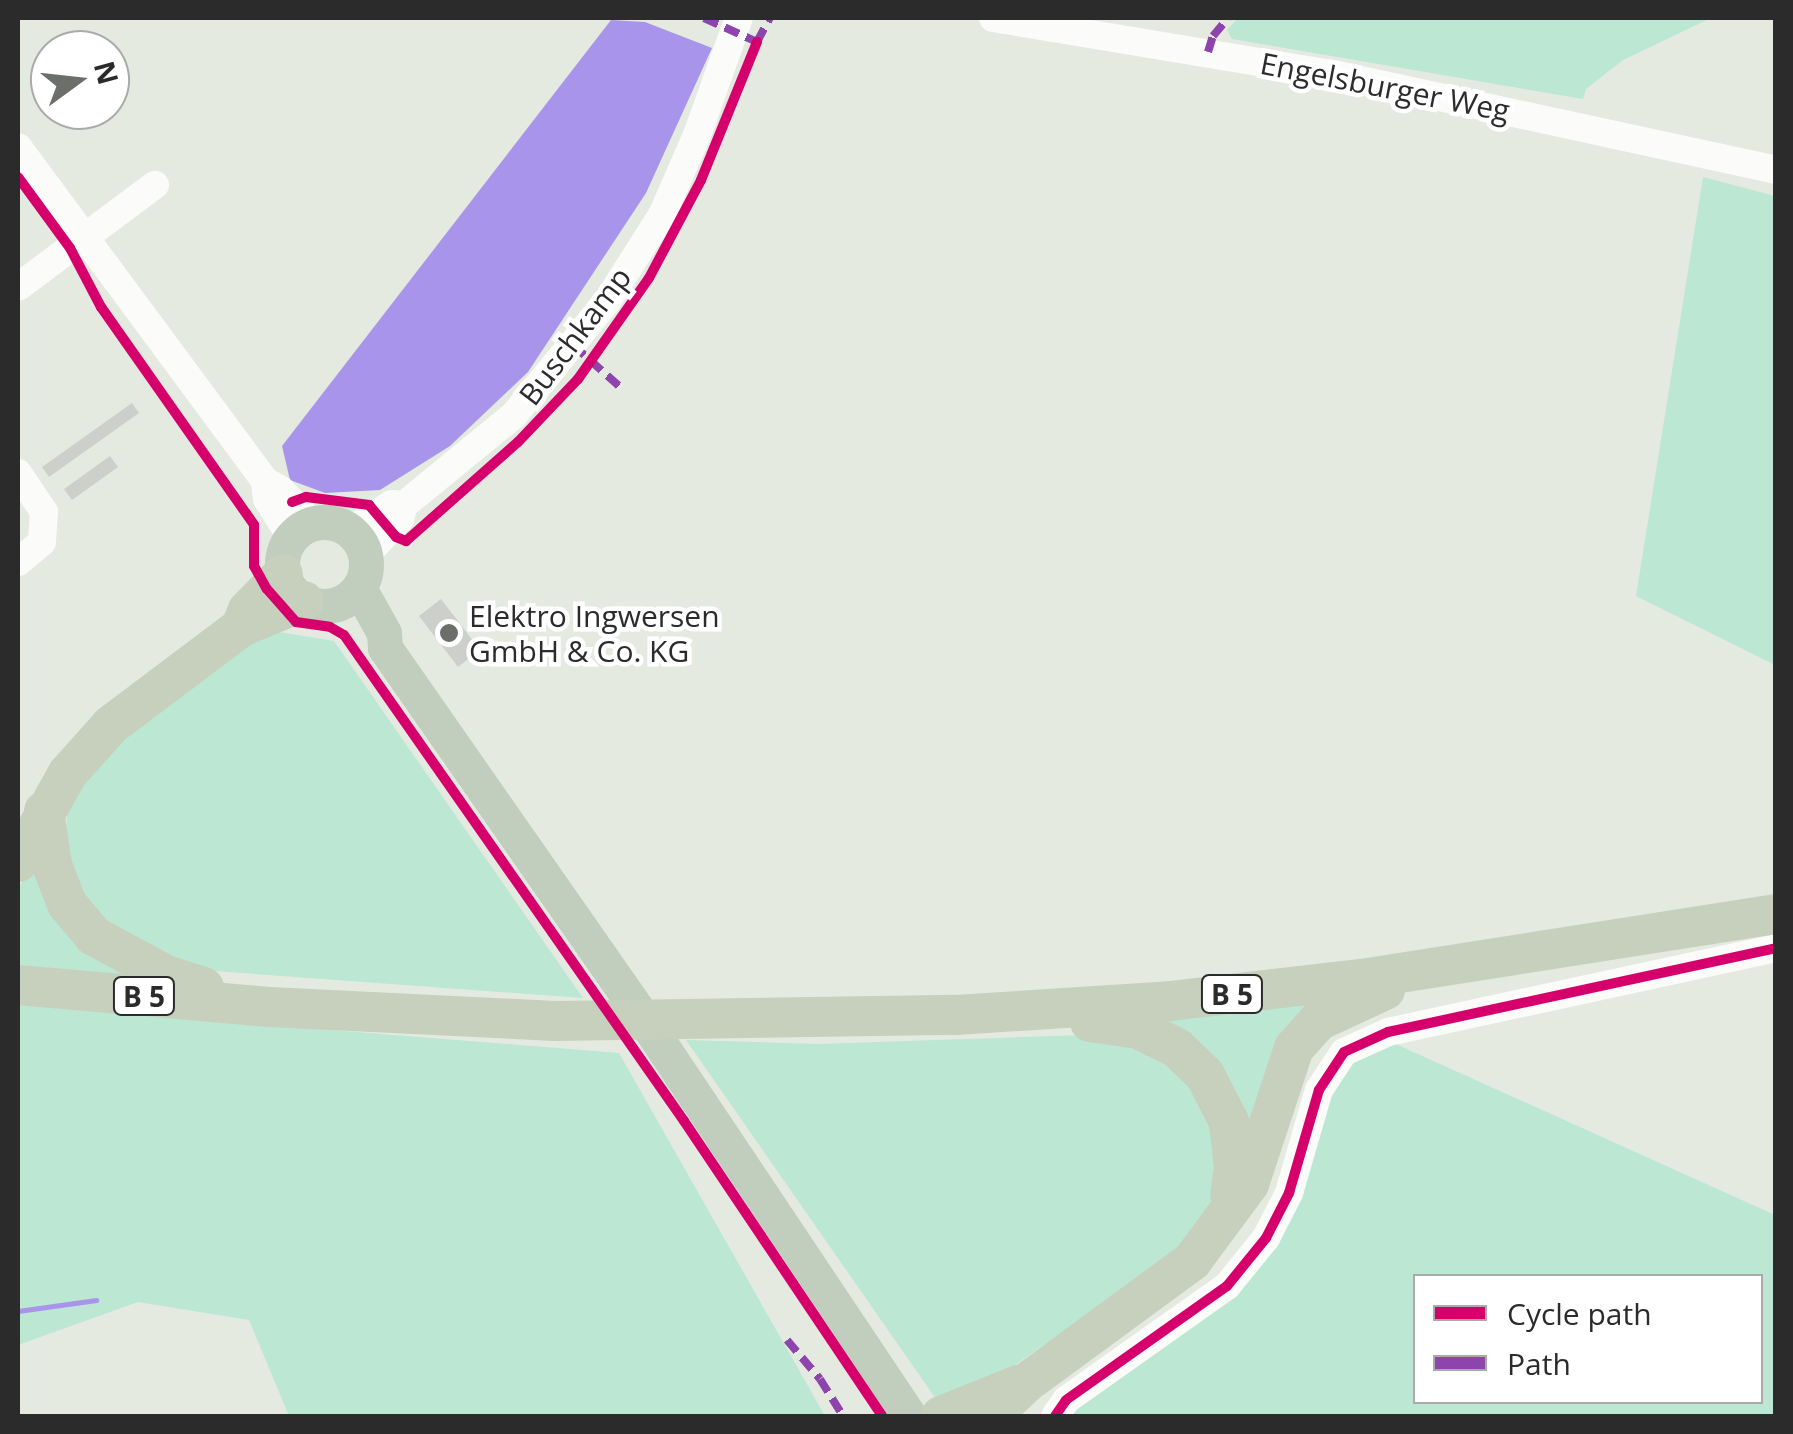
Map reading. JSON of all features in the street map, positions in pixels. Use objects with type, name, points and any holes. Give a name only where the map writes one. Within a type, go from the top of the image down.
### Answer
[{"type":"highway","points":[[18,862],[68,773],[111,724],[325,564]]},
{"type":"highway","points":[[44,811],[52,865],[67,904],[94,936],[166,975],[270,1007]]},
{"type":"highway","name":"B 5","points":[[18,985],[270,1007],[556,1021],[715,1022],[986,1014],[1170,1001],[1476,964],[1776,914]]},
{"type":"highway","points":[[991,1416],[1026,1382],[1192,1260],[1248,1184],[1294,1048],[1318,1020],[1379,992],[1476,964]]},
{"type":"highway","points":[[986,1014],[1138,1028],[1176,1048],[1205,1074],[1229,1122],[1234,1168],[1226,1214]]},
{"type":"highway","points":[[942,1416],[1026,1382]]},
{"type":"main road","points":[[325,564],[371,644],[385,648],[625,992],[909,1416]]},
{"type":"street","name":"Buschkamp","points":[[325,564],[400,519],[404,505],[514,415],[608,300],[662,214],[698,136],[739,18]]},
{"type":"street","name":"Engelsburger Weg","points":[[992,18],[1333,74],[1776,170]]},
{"type":"street","points":[[18,147],[265,481],[281,490],[325,564]]},
{"type":"street","points":[[18,287],[155,184]]},
{"type":"street","points":[[18,472],[44,512],[42,542],[18,562]]},
{"type":"street","points":[[1055,1416],[1066,1400],[1227,1286],[1266,1238],[1289,1193],[1319,1090],[1344,1052],[1388,1032],[1776,948]]},
{"type":"green space","points":[[1238,18],[1711,18],[1623,60],[1586,89],[1583,99],[1232,39],[1227,30]]},
{"type":"green space","points":[[1703,177],[1775,196],[1775,665],[1636,596]]},
{"type":"green space","points":[[273,631],[334,641],[583,998],[173,968],[138,948],[79,899],[65,849],[67,812],[79,780],[184,684]]},
{"type":"green space","points":[[41,841],[136,978],[18,965],[18,890]]},
{"type":"green space","points":[[1348,991],[1255,1144],[1236,1108],[1119,1015]]},
{"type":"green space","points":[[18,997],[208,1020],[619,1053],[825,1416],[289,1416],[249,1320],[138,1302],[18,1345]]},
{"type":"green space","points":[[1085,1035],[1164,1056],[1193,1084],[1215,1124],[1215,1198],[1184,1247],[1015,1365],[936,1399],[686,1040],[819,1044]]},
{"type":"green space","points":[[1389,1041],[1775,1215],[1775,1416],[1064,1416],[1233,1291],[1326,1093],[1349,1057]]},
{"type":"shaded area","points":[[611,20],[645,22],[712,48],[646,193],[528,372],[450,446],[380,490],[325,493],[290,480],[282,446]]},
{"type":"building","points":[[132,403],[139,413],[49,477],[42,467]]},
{"type":"building","points":[[110,456],[118,467],[72,500],[64,489]]},
{"type":"building","name":"Elektro Ingwersen GmbH & Co. KG","points":[[441,599],[480,650],[458,667],[419,616]]},
{"type":"waterway","points":[[18,1311],[96,1300]]},
{"type":"marked path","points":[[704,18],[757,42],[770,18]]},
{"type":"marked path","points":[[1208,52],[1213,36],[1228,18]]},
{"type":"marked path","points":[[573,345],[619,386]]},
{"type":"marked path","points":[[787,1340],[820,1379],[843,1416]]},
{"type":"cycle path","points":[[292,502],[306,497],[369,505],[396,537],[406,541],[518,442],[578,379],[649,278],[701,180],[757,42]]},
{"type":"cycle path","points":[[18,177],[70,248],[101,307],[254,525],[254,566],[267,589],[296,622],[330,627],[344,635],[684,1121],[882,1416]]},
{"type":"cycle path","points":[[1055,1416],[1066,1400],[1227,1286],[1266,1238],[1289,1193],[1319,1090],[1344,1052],[1388,1032],[1776,948]]},
{"type":"place","name":"Elektro Ingwersen GmbH & Co. KG","points":[[449,633]]}]
